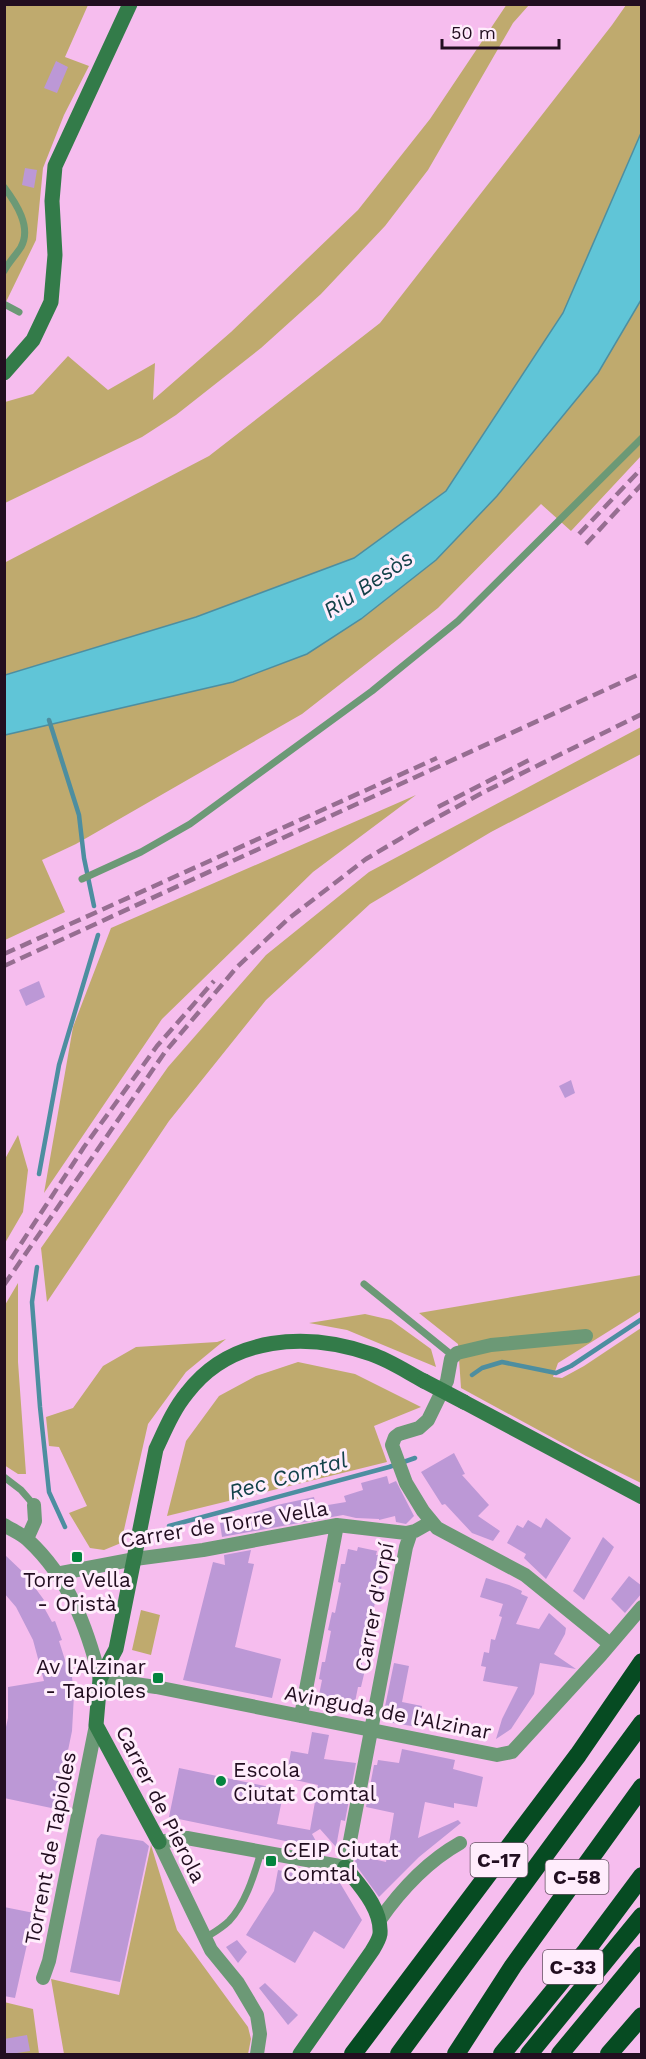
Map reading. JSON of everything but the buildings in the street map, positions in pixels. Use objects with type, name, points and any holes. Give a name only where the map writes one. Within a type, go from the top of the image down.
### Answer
[{"type":"highway","name":"C-17","points":[[353,2055],[578,1755],[642,1662]]},
{"type":"highway","points":[[399,2055],[642,1723]]},
{"type":"highway","name":"C-58","points":[[456,2055],[513,1966],[642,1787]]},
{"type":"highway","name":"C-33","points":[[502,2055],[579,1960],[642,1876]]},
{"type":"highway","points":[[529,2055],[638,1921]]},
{"type":"highway","name":"C-33","points":[[560,2055],[642,1955]]},
{"type":"highway","points":[[609,2055],[642,2016]]},
{"type":"street","points":[[4,373],[33,340],[51,302],[55,255],[52,201],[55,166],[130,4]]},
{"type":"street","points":[[586,1336],[491,1345],[453,1356],[447,1381],[428,1420],[418,1428],[399,1434],[393,1440],[392,1446],[398,1465],[413,1496],[431,1522],[443,1533],[525,1575],[610,1644]]},
{"type":"street","name":"Carrer de Pierola","points":[[257,2055],[260,2034],[257,2015],[238,1983],[211,1950],[159,1842],[96,1725],[100,1679],[116,1649],[156,1449],[170,1419],[187,1392],[211,1370],[238,1353],[267,1344],[297,1340],[335,1345],[373,1354],[642,1497]]},
{"type":"street","points":[[27,1539],[35,1521],[34,1505]]},
{"type":"street","name":"Carrer de Torre Vella","points":[[56,1574],[337,1525],[397,1533],[411,1532],[431,1522]]},
{"type":"street","points":[[4,1525],[27,1539],[71,1593],[93,1648],[100,1679]]},
{"type":"street","points":[[301,1716],[337,1525]]},
{"type":"street","name":"Carrer d'Orpí","points":[[345,1867],[406,1547],[411,1532]]},
{"type":"street","points":[[4,1536],[27,1539]]},
{"type":"street","name":"Avinguda de l'Alzinar","points":[[100,1679],[156,1687],[497,1755],[512,1752],[642,1607]]},
{"type":"street","name":"Torrent de Tapioles","points":[[43,1978],[49,1961],[96,1725]]},
{"type":"street","points":[[159,1842],[187,1839],[345,1867],[368,1897],[379,1921],[380,1936],[300,2055]]},
{"type":"street","points":[[379,1921],[395,1898],[444,1852],[460,1843]]},
{"type":"lane","points":[[4,187],[18,205],[24,226],[22,246],[4,271]]},
{"type":"lane","points":[[4,304],[19,312]]},
{"type":"lane","points":[[82,879],[141,852],[190,824],[372,691],[458,621],[642,438]]},
{"type":"lane","points":[[364,1284],[453,1356]]},
{"type":"lane","points":[[4,1477],[21,1490],[34,1505]]},
{"type":"lane","points":[[205,1938],[229,1921],[254,1877],[261,1852]]},
{"type":"shaded area","points":[[507,4],[529,5],[513,23],[428,170],[385,226],[321,294],[261,348],[176,415],[142,437],[5,503],[5,402],[33,394],[68,356],[108,390],[155,363],[153,400],[231,332],[358,210],[430,119]]},
{"type":"shaded area","points":[[5,5],[88,5],[65,57],[89,66],[64,115],[43,168],[36,240],[5,304]]},
{"type":"shaded area","points":[[626,5],[641,5],[641,133],[563,313],[446,491],[354,558],[196,617],[5,675],[4,563],[209,456],[380,323]]},
{"type":"shaded area","points":[[641,300],[641,456],[571,531],[541,504],[438,608],[302,714],[76,844],[42,860],[65,912],[5,940],[4,735],[233,682],[307,654],[361,619],[436,560],[497,496],[598,373]]},
{"type":"shaded area","points":[[641,727],[641,754],[491,832],[370,904],[266,1000],[169,1121],[47,1302],[41,1248],[168,1067],[266,955],[369,872]]},
{"type":"shaded area","points":[[416,795],[313,872],[162,1019],[44,1193],[73,1027],[111,928]]},
{"type":"shaded area","points":[[18,1135],[28,1170],[23,1212],[5,1243],[5,1159]]},
{"type":"shaded area","points":[[641,1275],[641,1311],[558,1363],[553,1377],[562,1378],[584,1366],[641,1328],[641,1483],[461,1388],[458,1344],[419,1313]]},
{"type":"shaded area","points":[[18,1283],[18,1362],[26,1474],[18,1474],[4,1465],[5,1305]]},
{"type":"shaded area","points":[[365,1314],[391,1320],[431,1349],[436,1367],[347,1330],[309,1323]]},
{"type":"shaded area","points":[[226,1339],[186,1372],[148,1424],[121,1543],[104,1550],[90,1548],[69,1513],[87,1506],[59,1447],[49,1446],[46,1417],[73,1408],[103,1366],[136,1347],[217,1342]]},
{"type":"shaded area","points":[[298,1362],[355,1374],[421,1407],[374,1426],[387,1462],[167,1516],[186,1441],[219,1396],[256,1376]]},
{"type":"shaded area","points":[[141,1610],[160,1615],[151,1655],[132,1650]]},
{"type":"shaded area","points":[[151,1845],[177,1930],[248,2027],[251,2039],[248,2054],[64,2054],[51,1979],[119,1995]]},
{"type":"shaded area","points":[[4,2002],[33,2009],[39,2054],[5,2054]]},
{"type":"water","name":"Riu Besòs","points":[[641,133],[641,300],[598,373],[497,496],[436,560],[361,619],[307,654],[233,682],[5,735],[5,675],[196,617],[354,558],[446,491],[563,313]]},
{"type":"waterway","points":[[49,720],[79,815],[84,858],[94,906]]},
{"type":"waterway","points":[[39,1174],[59,1065],[98,935]]},
{"type":"waterway","points":[[37,1267],[32,1302],[49,1492],[65,1527]]},
{"type":"waterway","name":"Rec Comtal","points":[[472,1375],[482,1368],[502,1362],[556,1373],[571,1366],[642,1319]]},
{"type":"waterway","name":"Rec Comtal","points":[[169,1526],[415,1458]]},
{"type":"railway","points":[[579,534],[642,468]]},
{"type":"railway","points":[[586,544],[642,484]]},
{"type":"railway","points":[[4,966],[642,673]]},
{"type":"railway","points":[[4,1285],[165,1052],[237,967],[288,919],[366,859],[420,827],[482,793],[642,714]]},
{"type":"railway","points":[[4,954],[437,758]]},
{"type":"railway","points":[[438,807],[529,760]]},
{"type":"railway","points":[[11,1259],[84,1147],[157,1046],[214,981]]},
{"type":"place","name":"Torre Vella - Oristà","points":[[77,1557]]},
{"type":"place","name":"Av l'Alzinar - Tapioles","points":[[158,1678]]},
{"type":"place","name":"Escola Ciutat Comtal","points":[[221,1781]]},
{"type":"place","name":"CEIP Ciutat Comtal","points":[[271,1861]]}]
